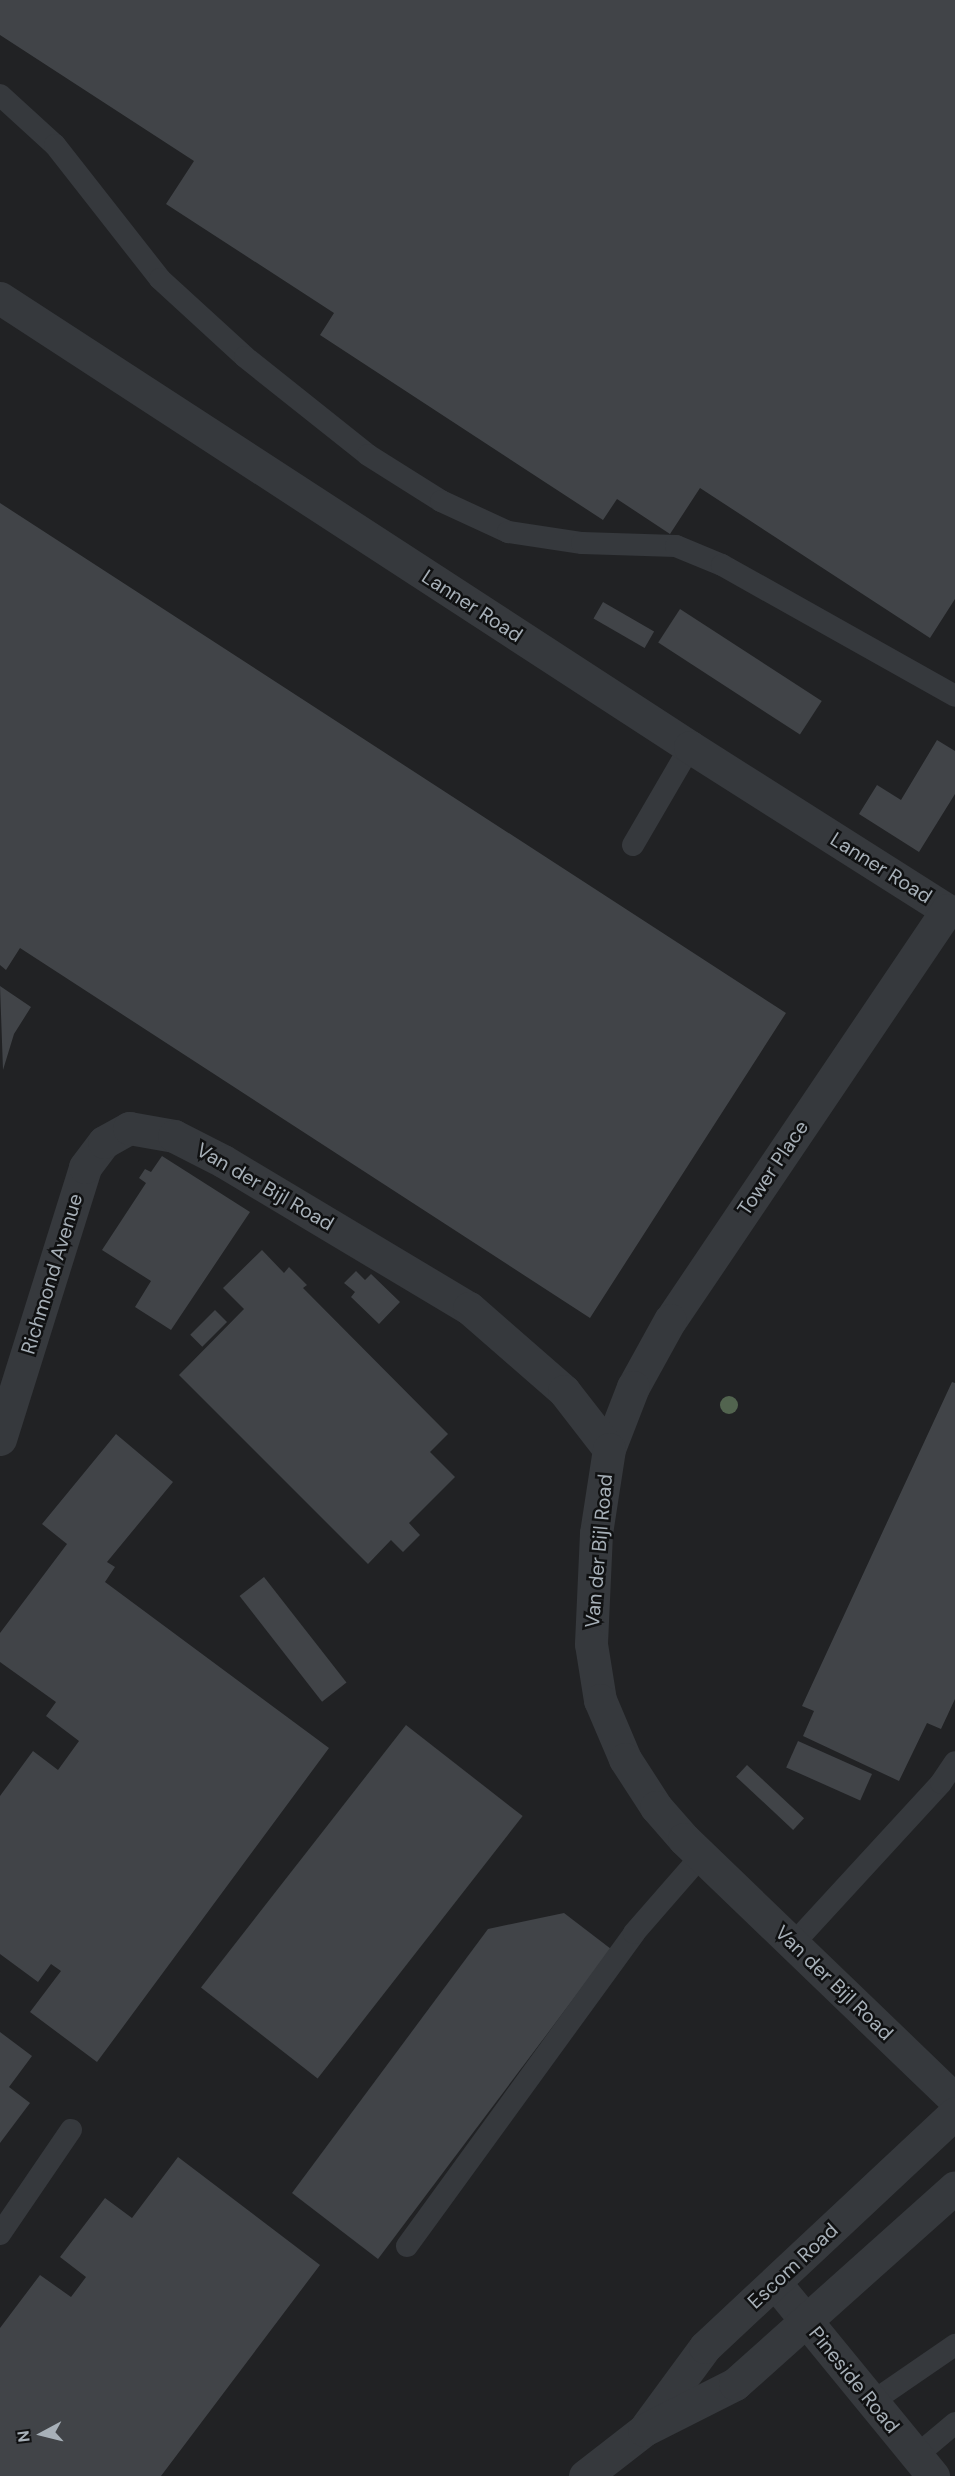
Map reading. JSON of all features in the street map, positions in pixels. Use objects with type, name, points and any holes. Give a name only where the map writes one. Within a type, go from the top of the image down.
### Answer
[{"type":"street","name":"Lanner Road","points":[[0,297],[690,747],[951,904]]},
{"type":"street","name":"Tower Place","points":[[609,1449],[633,1387],[670,1320],[951,904]]},
{"type":"street","name":"Van der Bijl Road","points":[[129,1128],[174,1136],[223,1161],[469,1308],[544,1370],[609,1449],[591,1589],[591,1644],[600,1700],[625,1759],[656,1807],[702,1855],[955,2100]]},
{"type":"street","name":"Richmond Avenue","points":[[0,1439],[85,1167],[104,1142],[129,1128]]},
{"type":"street","name":"Escom Road","points":[[644,2430],[705,2347],[776,2284],[955,2114]]},
{"type":"street","name":"Escom Road","points":[[585,2476],[644,2430],[735,2384],[807,2322],[955,2187]]},
{"type":"street","name":"Pineside Road","points":[[776,2284],[924,2466]]},
{"type":"lane","points":[[0,95],[55,145],[160,279],[245,357],[368,455],[441,501],[508,532],[582,543],[676,546],[713,561],[953,688]]},
{"type":"lane","points":[[633,845],[690,747]]},
{"type":"lane","points":[[794,1943],[941,1783],[955,1762]]},
{"type":"lane","points":[[407,2246],[634,1933],[702,1855]]},
{"type":"lane","points":[[0,2234],[71,2130]]},
{"type":"lane","points":[[872,2402],[955,2345]]},
{"type":"lane","points":[[924,2466],[955,2422]]},
{"type":"shaded area","points":[[0,0],[955,0],[955,2476],[0,2476]]},
{"type":"building","points":[[0,0],[955,0],[955,599],[930,638],[700,488],[670,534],[617,499],[603,520],[320,335],[334,313],[166,204],[194,161],[0,35]]},
{"type":"building","points":[[0,503],[786,1013],[590,1318],[20,948],[6,970],[0,965]]},
{"type":"building","points":[[603,602],[654,632],[645,648],[594,618]]},
{"type":"building","points":[[680,609],[822,701],[800,735],[658,643]]},
{"type":"building","points":[[937,740],[955,751],[955,794],[919,852],[859,814],[877,785],[901,800]]},
{"type":"building","points":[[0,986],[31,1007],[14,1034],[3,1070]]},
{"type":"building","points":[[162,1156],[250,1212],[171,1330],[135,1307],[151,1281],[102,1250],[146,1183],[139,1178],[145,1169],[151,1172]]},
{"type":"building","points":[[262,1250],[284,1273],[289,1267],[307,1285],[303,1288],[448,1434],[430,1452],[455,1477],[409,1523],[420,1535],[403,1552],[391,1540],[368,1564],[179,1375],[244,1309],[223,1288]]},
{"type":"building","points":[[356,1271],[365,1280],[371,1274],[400,1302],[379,1324],[351,1297],[355,1292],[344,1283]]},
{"type":"building","points":[[215,1310],[227,1322],[202,1347],[190,1335]]},
{"type":"building","points":[[952,1382],[955,1383],[955,1699],[941,1729],[927,1723],[899,1781],[803,1736],[814,1711],[802,1706]]},
{"type":"building","points":[[116,1434],[173,1482],[107,1562],[115,1567],[105,1582],[329,1748],[97,2062],[30,2012],[61,1971],[51,1964],[38,1982],[0,1954],[0,1796],[33,1751],[58,1770],[79,1741],[46,1716],[56,1702],[0,1662],[0,1633],[67,1544],[42,1524]]},
{"type":"building","points":[[264,1577],[346,1683],[322,1702],[240,1596]]},
{"type":"building","points":[[406,1725],[523,1816],[318,2079],[201,1987]]},
{"type":"building","points":[[798,1741],[872,1774],[860,1800],[786,1767]]},
{"type":"building","points":[[747,1765],[804,1818],[793,1830],[736,1777]]},
{"type":"building","points":[[564,1913],[611,1949],[378,2259],[292,2193],[488,1929]]},
{"type":"building","points":[[0,2032],[32,2056],[9,2087],[30,2103],[0,2143]]},
{"type":"building","points":[[178,2157],[320,2265],[161,2476],[0,2476],[0,2328],[40,2275],[71,2297],[86,2277],[60,2257],[105,2198],[132,2218]]}]
